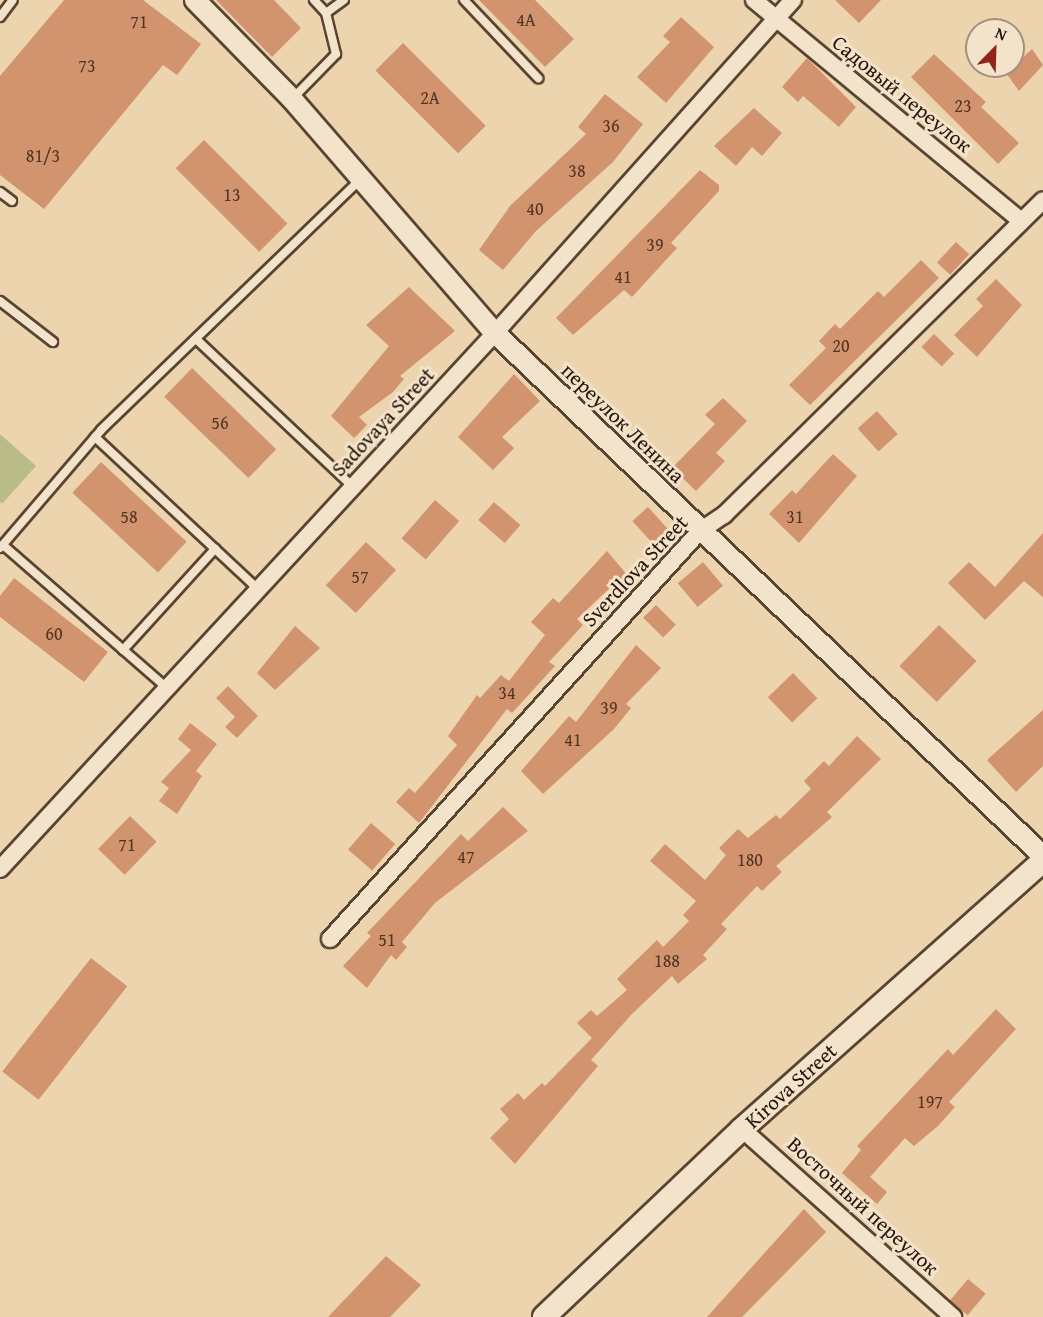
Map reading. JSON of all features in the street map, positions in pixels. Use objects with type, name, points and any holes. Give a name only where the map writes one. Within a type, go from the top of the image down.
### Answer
[{"type":"main road","name":"Kirova Street","points":[[544,1317],[742,1129],[1043,861]]},
{"type":"street","name":"переулок Ленина","points":[[195,0],[292,99],[495,333],[1043,856]]},
{"type":"street","name":"Садовый переулок","points":[[754,0],[1022,221]]},
{"type":"street","name":"Sadovaya Street","points":[[0,869],[495,333],[793,0]]},
{"type":"street","name":"Sverdlova Street","points":[[330,939],[700,531],[724,515],[1043,200]]},
{"type":"street","name":"Восточный переулок","points":[[742,1129],[953,1317]]},
{"type":"lane","points":[[0,17],[13,0]]},
{"type":"lane","points":[[292,99],[336,54],[326,13],[314,0]]},
{"type":"lane","points":[[326,13],[344,0]]},
{"type":"lane","points":[[464,0],[538,78]]},
{"type":"lane","points":[[167,688],[1,546],[95,437],[361,179]]},
{"type":"lane","points":[[0,192],[12,201]]},
{"type":"lane","points":[[0,301],[53,342]]},
{"type":"lane","points":[[196,339],[353,487]]},
{"type":"lane","points":[[95,437],[258,589]]},
{"type":"lane","points":[[123,650],[215,549]]},
{"type":"green space","points":[[0,434],[36,466],[2,504],[0,502]]},
{"type":"building","points":[[64,0],[143,0],[201,44],[177,75],[163,65],[44,209],[0,175],[0,76]]},
{"type":"building","points":[[216,0],[274,0],[301,28],[272,57]]},
{"type":"building","points":[[479,0],[535,0],[574,39],[545,67]]},
{"type":"building","points":[[835,0],[881,0],[859,23]]},
{"type":"building","points":[[681,17],[714,47],[666,103],[637,77],[670,42],[663,36]]},
{"type":"building","points":[[403,43],[486,126],[458,153],[375,71]]},
{"type":"building","points":[[1032,49],[1043,65],[1019,91],[1010,78],[1025,78],[1025,55]]},
{"type":"building","points":[[934,54],[986,102],[981,107],[1019,143],[998,164],[911,77]]},
{"type":"building","points":[[807,58],[856,107],[839,127],[803,96],[798,102],[782,87]]},
{"type":"building","points":[[605,94],[643,124],[613,162],[536,231],[503,270],[479,250],[510,206],[586,134],[578,127]]},
{"type":"building","points":[[754,108],[782,133],[762,156],[752,147],[736,166],[714,146]]},
{"type":"building","points":[[204,140],[287,223],[259,252],[176,168]]},
{"type":"building","points":[[700,170],[719,185],[719,191],[671,243],[677,248],[632,297],[624,290],[573,335],[556,318]]},
{"type":"building","points":[[956,242],[969,254],[950,275],[937,262]]},
{"type":"building","points":[[921,260],[939,278],[810,405],[789,385],[826,348],[819,341],[835,324],[840,329],[878,291],[884,297]]},
{"type":"building","points":[[996,279],[1022,305],[977,357],[954,335],[983,306],[976,299]]},
{"type":"building","points":[[409,287],[455,331],[400,376],[404,379],[393,392],[359,417],[367,425],[354,438],[331,416],[389,346],[366,325]]},
{"type":"building","points":[[934,334],[954,353],[942,366],[921,347]]},
{"type":"building","points":[[192,368],[276,449],[248,478],[164,397]]},
{"type":"building","points":[[514,374],[540,401],[502,437],[514,448],[493,470],[458,437]]},
{"type":"building","points":[[723,398],[747,421],[716,453],[725,461],[696,491],[672,468],[715,424],[705,415]]},
{"type":"building","points":[[877,411],[898,434],[878,451],[858,428]]},
{"type":"building","points":[[833,454],[857,476],[799,543],[769,514],[792,490],[796,494]]},
{"type":"building","points":[[101,462],[187,542],[158,573],[72,493]]},
{"type":"building","points":[[435,500],[459,521],[426,559],[402,538]]},
{"type":"building","points":[[494,502],[520,525],[505,543],[478,520]]},
{"type":"building","points":[[648,507],[674,536],[658,550],[632,521]]},
{"type":"building","points":[[1043,533],[1043,597],[1024,581],[985,620],[948,583],[969,562],[995,587]]},
{"type":"building","points":[[366,542],[396,570],[356,613],[326,585]]},
{"type":"building","points":[[607,551],[629,577],[615,590],[612,586],[577,619],[583,625],[549,662],[555,666],[512,713],[507,709],[419,823],[396,802],[409,788],[415,793],[457,745],[448,736],[477,695],[480,698],[501,675],[509,681],[545,635],[531,622],[553,598],[559,603]]},
{"type":"building","points":[[703,562],[723,586],[698,607],[678,583]]},
{"type":"building","points":[[14,578],[108,652],[84,682],[0,617],[0,596]]},
{"type":"building","points":[[656,605],[676,625],[663,638],[643,618]]},
{"type":"building","points":[[939,625],[976,661],[937,702],[899,666]]},
{"type":"building","points":[[295,626],[320,648],[275,690],[257,673]]},
{"type":"building","points":[[636,645],[661,668],[626,704],[631,708],[614,729],[543,794],[521,771],[569,716],[576,722]]},
{"type":"building","points":[[793,673],[817,698],[792,722],[768,697]]},
{"type":"building","points":[[228,686],[258,716],[237,738],[225,727],[235,717],[216,698]]},
{"type":"building","points":[[1043,710],[1043,766],[1016,792],[987,760]]},
{"type":"building","points":[[190,723],[217,744],[196,771],[202,776],[177,814],[159,801],[169,788],[161,782],[191,750],[178,739]]},
{"type":"building","points":[[857,736],[881,759],[827,812],[832,817],[776,866],[782,872],[762,891],[757,886],[721,924],[727,929],[703,955],[707,959],[678,984],[672,976],[631,1015],[591,1060],[598,1066],[515,1164],[490,1138],[509,1119],[500,1109],[518,1093],[524,1100],[542,1083],[545,1086],[592,1038],[577,1023],[591,1010],[597,1016],[627,990],[617,979],[657,940],[663,947],[689,921],[683,915],[696,901],[650,861],[665,844],[705,880],[726,855],[719,848],[738,829],[748,838],[776,815],[780,819],[811,789],[804,781],[824,761],[829,766]]},
{"type":"building","points":[[503,807],[528,831],[435,903],[402,942],[407,947],[396,960],[391,955],[367,988],[343,966],[371,936],[367,933],[461,834],[468,841]]},
{"type":"building","points":[[130,816],[157,842],[125,875],[98,849]]},
{"type":"building","points":[[371,823],[395,844],[372,870],[348,849]]},
{"type":"building","points":[[91,958],[127,986],[39,1100],[2,1071]]},
{"type":"building","points":[[996,1009],[1016,1029],[949,1102],[955,1107],[938,1126],[914,1146],[905,1138],[870,1177],[887,1192],[877,1204],[842,1173],[861,1150],[857,1146],[948,1049],[953,1055]]},
{"type":"building","points":[[804,1209],[826,1232],[742,1317],[707,1317]]},
{"type":"building","points":[[386,1256],[421,1285],[390,1317],[328,1317]]},
{"type":"building","points":[[968,1279],[986,1294],[968,1315],[950,1300]]}]
